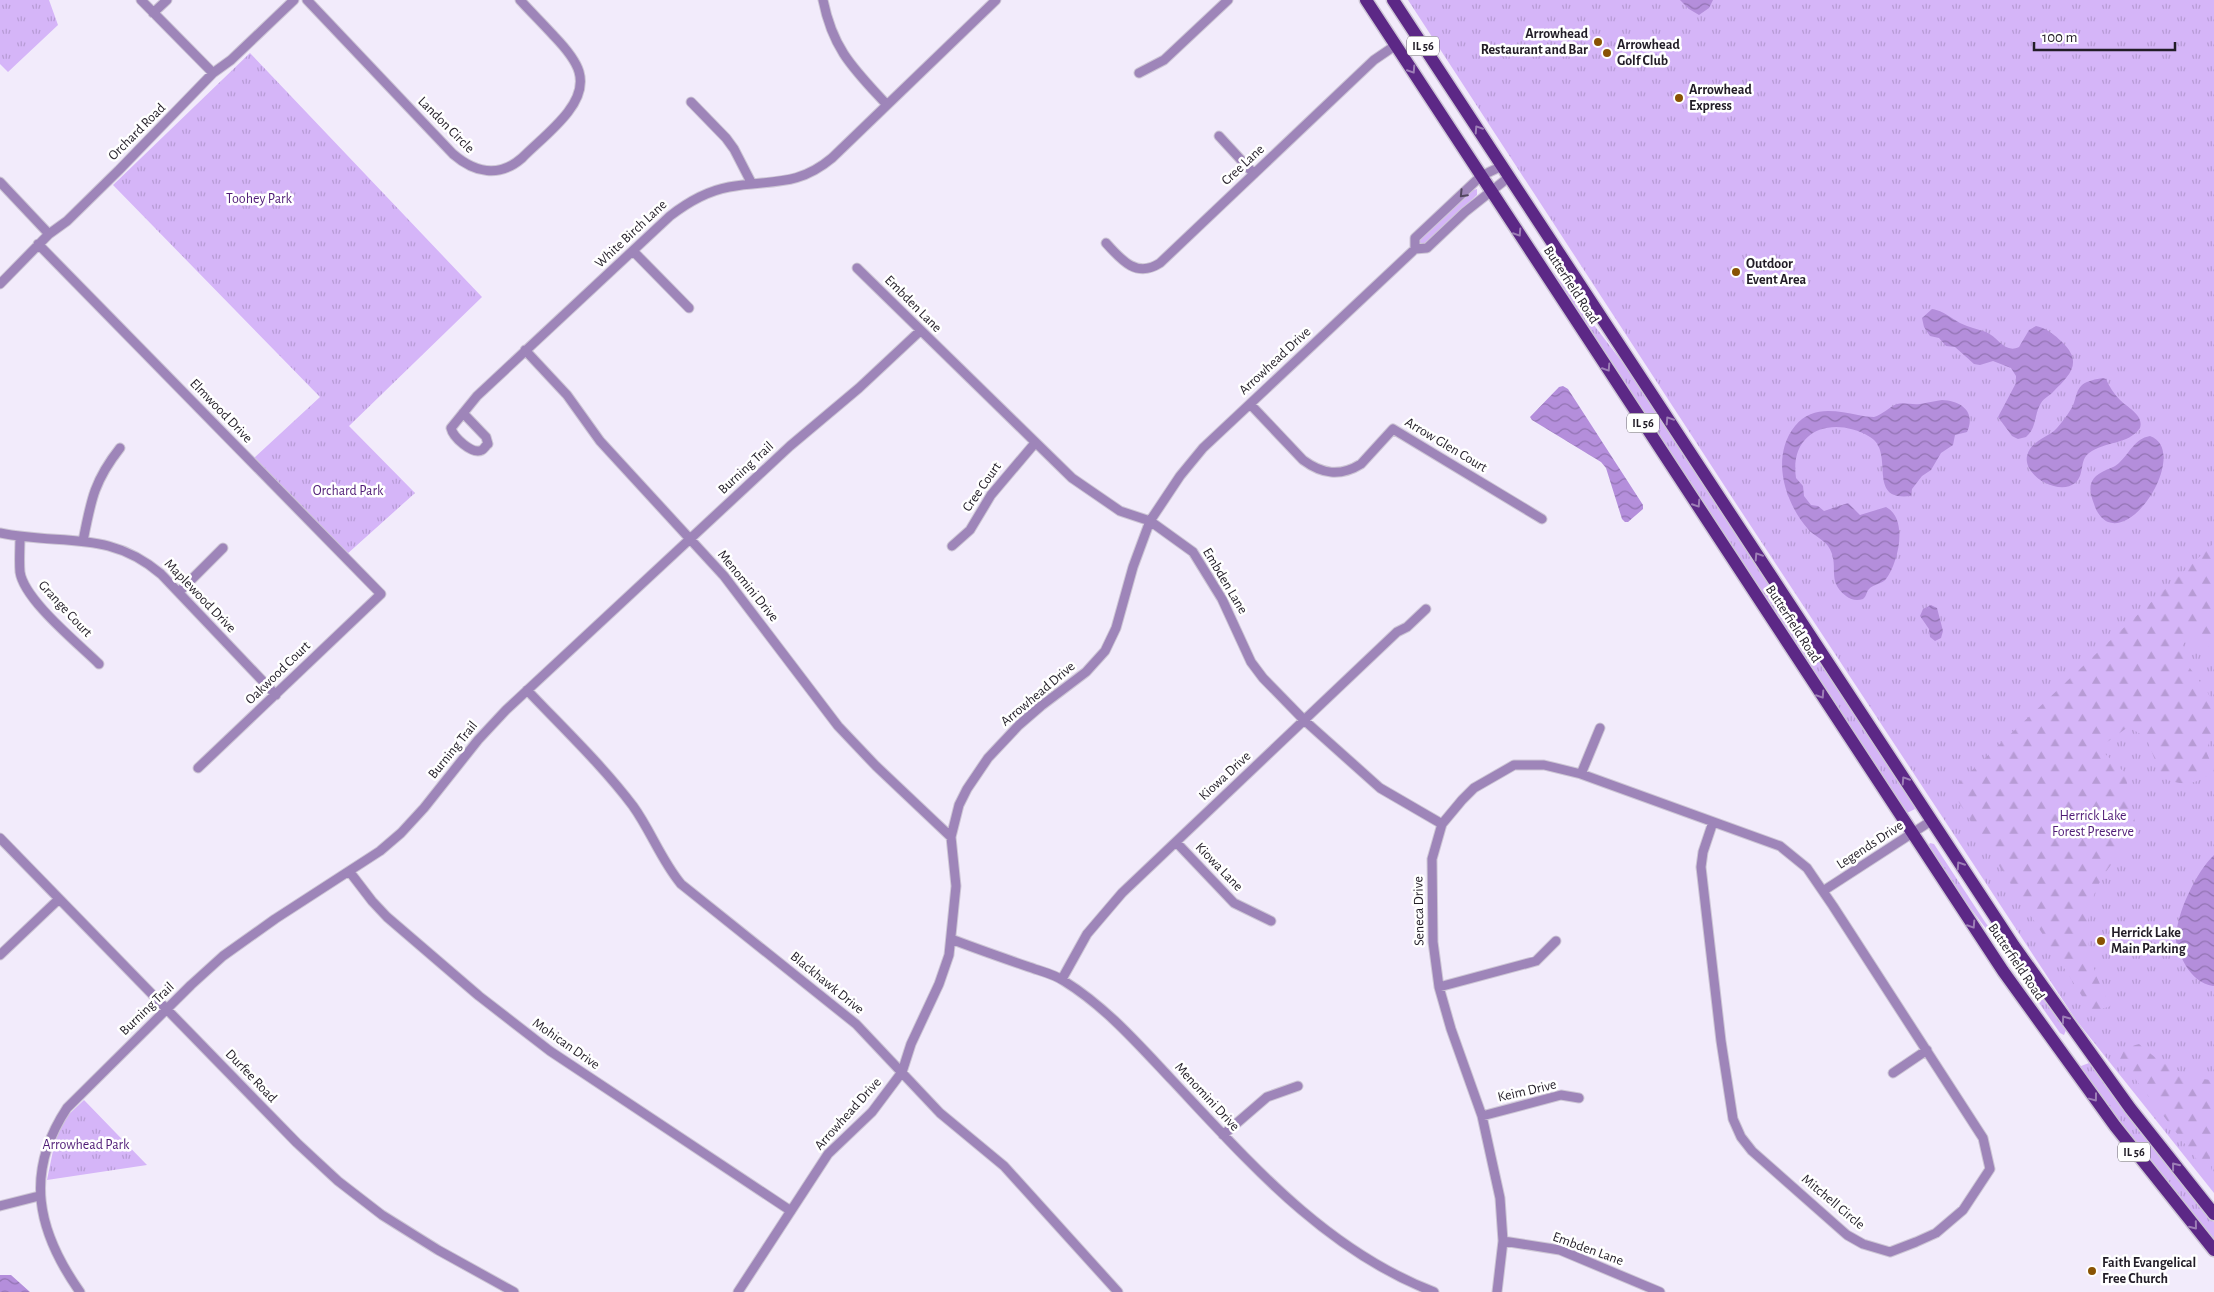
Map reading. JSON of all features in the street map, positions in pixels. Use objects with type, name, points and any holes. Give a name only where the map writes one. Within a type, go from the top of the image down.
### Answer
[{"type":"main road","name":"Butterfield Road","points":[[1366,0],[1998,964],[2130,1146],[2214,1250]]},
{"type":"main road","name":"Butterfield Road","points":[[1393,0],[1931,821],[2063,1017],[2130,1108],[2214,1214]]},
{"type":"street","points":[[141,0],[213,73]]},
{"type":"street","points":[[153,13],[167,0]]},
{"type":"street","name":"Orchard Road","points":[[0,284],[38,244],[67,221],[194,95],[213,73],[231,60],[294,0]]},
{"type":"street","name":"Landon Circle","points":[[307,0],[453,154],[471,168],[480,171],[503,170],[522,158],[567,114],[580,92],[581,80],[578,66],[571,54],[520,0]]},
{"type":"street","points":[[823,0],[831,32],[844,57],[887,105]]},
{"type":"street","name":"White Birch Lane","points":[[463,413],[486,437],[488,444],[482,450],[476,451],[467,446],[452,433],[451,428],[476,396],[670,216],[692,200],[714,191],[752,184],[783,182],[808,174],[818,168],[887,105],[996,0]]},
{"type":"street","points":[[1139,73],[1164,60],[1228,0]]},
{"type":"street","name":"Cree Lane","points":[[1106,243],[1135,268],[1142,270],[1153,268],[1374,60],[1396,45]]},
{"type":"street","points":[[691,102],[726,138],[734,149],[752,184]]},
{"type":"street","points":[[1219,136],[1254,174]]},
{"type":"street","name":"Arrowhead Drive","points":[[1415,249],[1415,238],[1481,176],[1502,166]]},
{"type":"street","name":"Arrowhead Drive","points":[[738,1292],[828,1154],[872,1112],[902,1072],[911,1044],[944,972],[949,955],[956,886],[951,837],[960,805],[967,789],[988,758],[1019,725],[1086,672],[1105,651],[1116,628],[1133,567],[1150,521],[1191,462],[1250,404],[1415,249],[1427,248],[1466,212],[1510,177]]},
{"type":"street","points":[[0,182],[49,234]]},
{"type":"street","name":"Elmwood Drive","points":[[38,244],[380,594],[377,598]]},
{"type":"street","points":[[632,251],[689,308]]},
{"type":"street","name":"Embden Lane","points":[[856,268],[1072,478],[1120,511],[1150,521],[1185,545],[1198,559],[1232,616],[1255,668],[1304,720],[1380,788],[1442,824]]},
{"type":"street","name":"Burning Trail","points":[[39,1196],[44,1153],[53,1130],[67,1108],[166,1009],[207,970],[244,940],[380,850],[411,824],[478,740],[527,690],[790,446],[873,376],[920,331]]},
{"type":"street","name":"Menomini Drive","points":[[525,350],[567,395],[600,441],[739,594],[806,686],[838,726],[876,766],[951,837]]},
{"type":"street","name":"Arrow Glen Court","points":[[1250,404],[1303,460],[1312,467],[1331,474],[1356,467],[1393,429],[1542,520]]},
{"type":"street","name":"Cree Court","points":[[952,546],[970,530],[991,495],[1035,443]]},
{"type":"street","points":[[83,541],[94,488],[120,448]]},
{"type":"street","name":"Maplewood Drive","points":[[0,532],[20,537],[83,541],[110,545],[132,554],[153,568],[178,592],[276,695]]},
{"type":"street","name":"Grange Court","points":[[20,537],[20,572],[27,590],[36,602],[99,664]]},
{"type":"street","points":[[178,592],[223,548]]},
{"type":"street","name":"Oakwood Court","points":[[198,768],[377,598]]},
{"type":"street","name":"Kiowa Drive","points":[[1062,979],[1087,934],[1102,914],[1397,632],[1407,627],[1426,609]]},
{"type":"street","name":"Blackhawk Drive","points":[[527,690],[623,794],[643,823],[667,866],[681,884],[840,1009],[951,1123],[1004,1166],[1118,1292]]},
{"type":"street","points":[[1581,774],[1600,728]]},
{"type":"street","name":"Seneca Drive","points":[[1497,1292],[1504,1241],[1500,1198],[1482,1116],[1451,1029],[1439,987],[1433,942],[1432,859],[1442,824],[1474,788],[1514,765],[1544,765],[1581,774],[1713,822]]},
{"type":"street","name":"Legends Drive","points":[[1824,891],[1931,821]]},
{"type":"street","name":"Mitchell Circle","points":[[1713,822],[1780,846],[1807,868],[1824,891],[1983,1138],[1990,1168],[1963,1210],[1936,1233],[1890,1252],[1862,1244],[1848,1235],[1752,1152],[1741,1137],[1732,1119],[1701,867],[1703,852],[1713,822]]},
{"type":"street","name":"Durfee Road","points":[[0,838],[297,1143],[338,1181],[399,1226],[514,1292]]},
{"type":"street","name":"Kiowa Lane","points":[[1176,842],[1238,906],[1271,921]]},
{"type":"street","name":"Mohican Drive","points":[[349,871],[387,917],[523,1031],[585,1075],[791,1211]]},
{"type":"street","points":[[0,955],[59,899]]},
{"type":"street","name":"Menomini Drive","points":[[951,939],[1062,979],[1095,1002],[1119,1024],[1274,1186],[1323,1230],[1373,1263],[1434,1292]]},
{"type":"street","points":[[1439,987],[1536,961],[1556,941]]},
{"type":"street","points":[[1893,1073],[1927,1050]]},
{"type":"street","points":[[1223,1134],[1267,1097],[1298,1086]]},
{"type":"street","name":"Keim Drive","points":[[1482,1116],[1562,1095],[1579,1098]]},
{"type":"street","points":[[0,1206],[39,1196],[47,1229],[56,1252],[80,1292]]},
{"type":"street","name":"Embden Lane","points":[[1504,1241],[1560,1250],[1660,1292]]},
{"type":"green space","points":[[0,0],[49,0],[58,25],[8,72],[0,64]]},
{"type":"green space","name":"Herrick Lake Forest Preserve","points":[[1408,0],[2214,0],[2214,1193],[2076,1020]]},
{"type":"green space","name":"Toohey Park","points":[[250,53],[482,297],[349,426],[415,493],[346,555],[254,458],[320,397],[113,185]]},
{"type":"green space","points":[[1477,189],[1477,195],[1421,247],[1418,242],[1473,190]]},
{"type":"green space","points":[[1554,273],[1633,376],[1914,804],[1915,809],[1907,813],[1552,274]]},
{"type":"green space","name":"Herrick Lake Forest Preserve","points":[[2214,543],[2214,651],[2192,635],[2182,645],[2184,660],[2208,693],[2214,707],[2214,730],[2206,751],[2214,770],[2202,779],[2189,783],[2162,778],[2146,737],[2128,727],[2099,748],[2125,773],[2138,837],[2104,875],[2094,895],[2089,916],[2088,937],[2091,959],[2099,982],[2111,1006],[2092,1012],[1951,790]]},
{"type":"green space","points":[[1930,843],[1934,844],[1985,922],[2066,1030],[2064,1035],[2060,1033],[2005,954],[1950,881],[1928,847]]},
{"type":"green space","points":[[2139,1044],[2156,1058],[2174,1069],[2193,1077],[2214,1080],[2214,1150],[2211,1153],[2210,1161],[2214,1182],[2120,1059],[2125,1048]]},
{"type":"green space","points":[[2089,1063],[2214,1222],[2214,1241],[2135,1143],[2081,1071],[2081,1066]]},
{"type":"green space","name":"Arrowhead Park","points":[[84,1100],[147,1165],[47,1180],[55,1141],[65,1118]]},
{"type":"water","points":[[1680,0],[1713,0],[1709,8],[1699,15]]},
{"type":"water","points":[[1932,309],[1944,313],[1963,324],[1990,334],[2006,347],[2014,349],[2019,347],[2029,330],[2036,326],[2053,334],[2069,350],[2072,356],[2072,369],[2069,375],[2041,403],[2034,425],[2026,437],[2018,439],[2012,436],[1998,417],[2016,383],[2016,376],[2011,368],[1993,361],[1980,365],[1974,364],[1955,347],[1946,346],[1939,338],[1930,336],[1924,327],[1922,318]]},
{"type":"water","points":[[2106,379],[2118,398],[2138,416],[2141,423],[2140,428],[2123,440],[2102,446],[2089,453],[2084,460],[2080,476],[2075,483],[2060,487],[2044,482],[2036,477],[2027,463],[2029,451],[2032,446],[2061,423],[2073,406],[2078,390],[2082,385],[2089,381]]},
{"type":"water","points":[[1563,386],[1568,389],[1643,505],[1643,509],[1628,522],[1622,519],[1606,468],[1601,462],[1530,417],[1559,387]]},
{"type":"water","points":[[1942,400],[1956,403],[1965,409],[1970,419],[1967,432],[1955,435],[1953,445],[1941,453],[1931,470],[1922,476],[1912,489],[1911,496],[1897,496],[1889,491],[1885,484],[1881,453],[1877,444],[1870,437],[1856,430],[1842,427],[1816,431],[1799,448],[1796,462],[1796,478],[1803,486],[1804,496],[1811,505],[1818,506],[1824,511],[1848,503],[1860,515],[1886,507],[1893,513],[1897,521],[1899,541],[1897,552],[1886,579],[1869,589],[1863,599],[1856,600],[1850,598],[1836,584],[1832,553],[1828,546],[1808,529],[1787,493],[1782,465],[1787,438],[1802,419],[1817,412],[1833,411],[1874,417],[1897,404],[1920,404]]},
{"type":"water","points":[[2150,436],[2160,444],[2164,457],[2155,488],[2145,503],[2133,515],[2121,522],[2105,521],[2097,512],[2092,498],[2090,488],[2093,480],[2100,473],[2123,459],[2140,440]]},
{"type":"water","points":[[1931,605],[1937,608],[1943,631],[1941,638],[1935,641],[1930,637],[1929,629],[1920,616],[1923,609]]},
{"type":"water","points":[[2214,855],[2213,986],[2197,979],[2191,973],[2181,957],[2176,941],[2179,919],[2188,895],[2200,872]]},
{"type":"water","points":[[0,1275],[11,1275],[30,1292],[0,1292]]},
{"type":"place","name":"Arrowhead Restaurant and Bar","points":[[1598,42]]},
{"type":"place","name":"Arrowhead Golf Club","points":[[1607,53]]},
{"type":"place","name":"Arrowhead Express","points":[[1679,98]]},
{"type":"place","name":"Outdoor Event Area","points":[[1736,272]]},
{"type":"place","name":"Herrick Lake Main Parking","points":[[2101,941]]},
{"type":"place","name":"Faith Evangelical Free Church","points":[[2092,1271]]},
{"type":"park label","name":"Orchard Park","points":[[348,491]]}]
